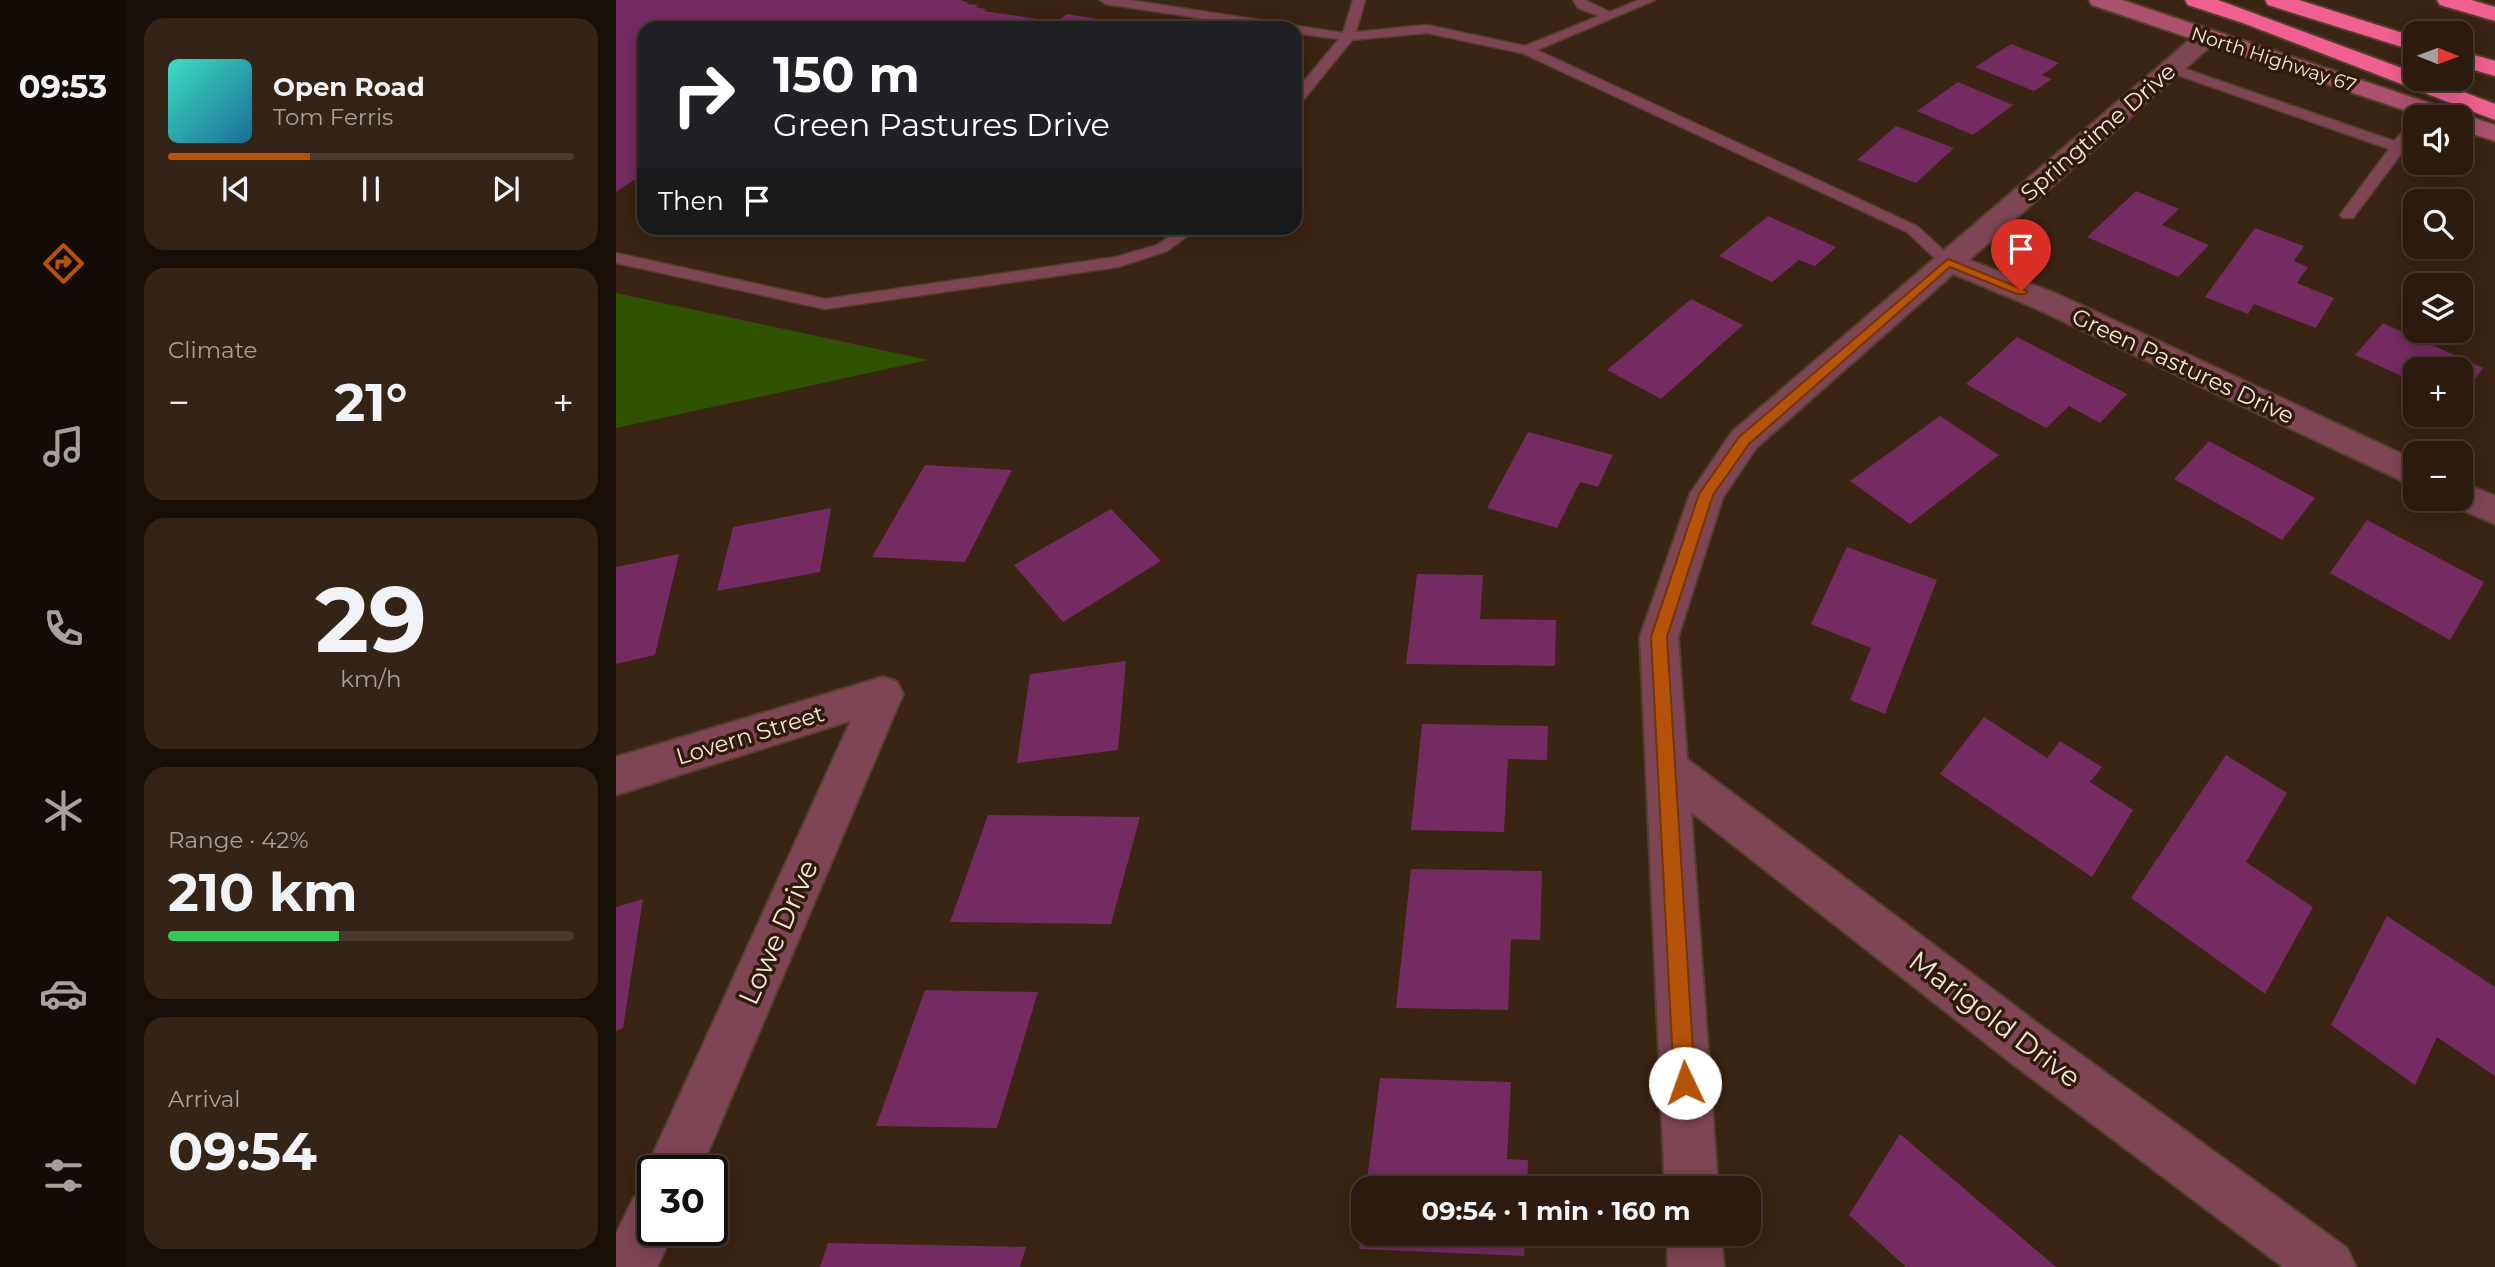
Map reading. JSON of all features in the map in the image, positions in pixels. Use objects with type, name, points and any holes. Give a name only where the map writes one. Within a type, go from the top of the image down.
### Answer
[{"type":"highway","points":[[2196,0],[2251,18],[2495,113]]},
{"type":"highway","points":[[2277,0],[2403,40]]},
{"type":"highway","points":[[2448,0],[2495,14]]},
{"type":"highway","points":[[2473,62],[2495,69]]},
{"type":"main road","name":"North Highway 67","points":[[2100,0],[2403,109]]},
{"type":"main road","points":[[2473,125],[2495,132]]},
{"type":"street","name":"Springtime Drive","points":[[1690,1176],[1659,637],[1707,494],[1744,440],[2207,37]]},
{"type":"street","name":"Green Pastures Drive","points":[[1948,262],[2046,301],[2403,468]]},
{"type":"street","points":[[2473,501],[2495,511]]},
{"type":"street","name":"Lovern Street","points":[[616,776],[883,694]]},
{"type":"street","name":"Lowe Drive","points":[[680,1155],[883,694]]},
{"type":"street","name":"Marigold Drive","points":[[1665,767],[2027,1045],[2328,1267]]},
{"type":"street","points":[[1695,1246],[1696,1267]]},
{"type":"lane","points":[[1107,0],[1243,21]]},
{"type":"lane","points":[[1302,93],[1348,37],[1359,0]]},
{"type":"lane","points":[[1579,0],[1582,5],[1610,16]]},
{"type":"lane","points":[[1526,50],[1648,0]]},
{"type":"lane","points":[[1302,30],[1348,37],[1427,29],[1526,50],[1912,229],[1948,262]]},
{"type":"lane","points":[[2171,68],[2397,147]]},
{"type":"lane","points":[[2348,215],[2403,142]]},
{"type":"lane","points":[[616,258],[825,304],[1118,262],[1162,248],[1180,235]]},
{"type":"green space","points":[[616,293],[928,360],[616,428]]},
{"type":"building","points":[[616,0],[960,0],[969,3],[966,4],[979,5],[975,7],[986,9],[984,11],[1050,21],[637,21],[637,181],[616,192]]},
{"type":"building","points":[[1067,14],[1110,21],[1058,21]]},
{"type":"building","points":[[2011,44],[2059,63],[2042,75],[2052,79],[2034,91],[1975,67]]},
{"type":"building","points":[[1958,82],[2013,105],[1973,135],[1917,111]]},
{"type":"building","points":[[1896,126],[1954,148],[1916,183],[1857,160]]},
{"type":"building","points":[[2136,191],[2179,209],[2162,225],[2209,245],[2178,277],[2087,237]]},
{"type":"building","points":[[1768,216],[1836,247],[1815,266],[1799,260],[1772,282],[1719,256]]},
{"type":"building","points":[[2255,228],[2304,246],[2294,261],[2308,267],[2297,283],[2334,298],[2316,328],[2254,304],[2248,314],[2205,297]]},
{"type":"building","points":[[1691,299],[1743,325],[1661,399],[1607,370]]},
{"type":"building","points":[[2383,323],[2403,332],[2403,343],[2427,343],[2459,357],[2403,357],[2403,377],[2355,355]]},
{"type":"building","points":[[2017,337],[2127,394],[2100,423],[2069,406],[2046,428],[1966,384]]},
{"type":"building","points":[[2473,364],[2483,368],[2473,381]]},
{"type":"building","points":[[1940,416],[1999,455],[1910,524],[1850,481]]},
{"type":"building","points":[[1528,432],[1613,455],[1598,487],[1580,482],[1557,528],[1487,508]]},
{"type":"building","points":[[2209,441],[2315,498],[2282,540],[2174,479]]},
{"type":"building","points":[[925,465],[1012,470],[965,562],[872,557]]},
{"type":"building","points":[[831,508],[820,572],[717,591],[733,527]]},
{"type":"building","points":[[1111,509],[1161,561],[1063,622],[1014,565]]},
{"type":"building","points":[[2367,520],[2484,582],[2450,640],[2330,573]]},
{"type":"building","points":[[1847,547],[1937,580],[1885,714],[1850,700],[1871,648],[1811,624]]},
{"type":"building","points":[[679,554],[655,655],[616,664],[616,567]]},
{"type":"building","points":[[1417,574],[1483,575],[1480,619],[1556,620],[1555,666],[1406,664]]},
{"type":"building","points":[[1126,661],[1118,750],[1017,763],[1030,674]]},
{"type":"building","points":[[1984,717],[2047,758],[2060,741],[2102,767],[2090,782],[2133,810],[2092,877],[1940,774]]},
{"type":"building","points":[[1422,724],[1548,726],[1547,760],[1508,759],[1504,832],[1411,830]]},
{"type":"building","points":[[2226,755],[2287,793],[2246,862],[2313,907],[2265,994],[2131,898]]},
{"type":"building","points":[[988,815],[1140,817],[1111,924],[950,922]]},
{"type":"building","points":[[1411,869],[1542,871],[1540,940],[1511,939],[1508,1010],[1396,1008]]},
{"type":"building","points":[[643,899],[623,1028],[616,1031],[616,907]]},
{"type":"building","points":[[2387,916],[2495,987],[2495,1076],[2437,1037],[2415,1085],[2331,1025]]},
{"type":"building","points":[[925,990],[1038,992],[997,1128],[876,1126]]},
{"type":"building","points":[[1380,1078],[1511,1082],[1507,1159],[1528,1160],[1527,1176],[1368,1176]]},
{"type":"building","points":[[1900,1134],[2056,1267],[1906,1267],[1849,1215]]},
{"type":"building","points":[[828,1243],[1026,1247],[1020,1267],[820,1267]]},
{"type":"building","points":[[1359,1246],[1524,1246],[1524,1256],[1359,1249]]},
{"type":"route","points":[[1685,1083],[1659,637],[1707,494],[1744,440],[1948,262],[2021,291]]}]
